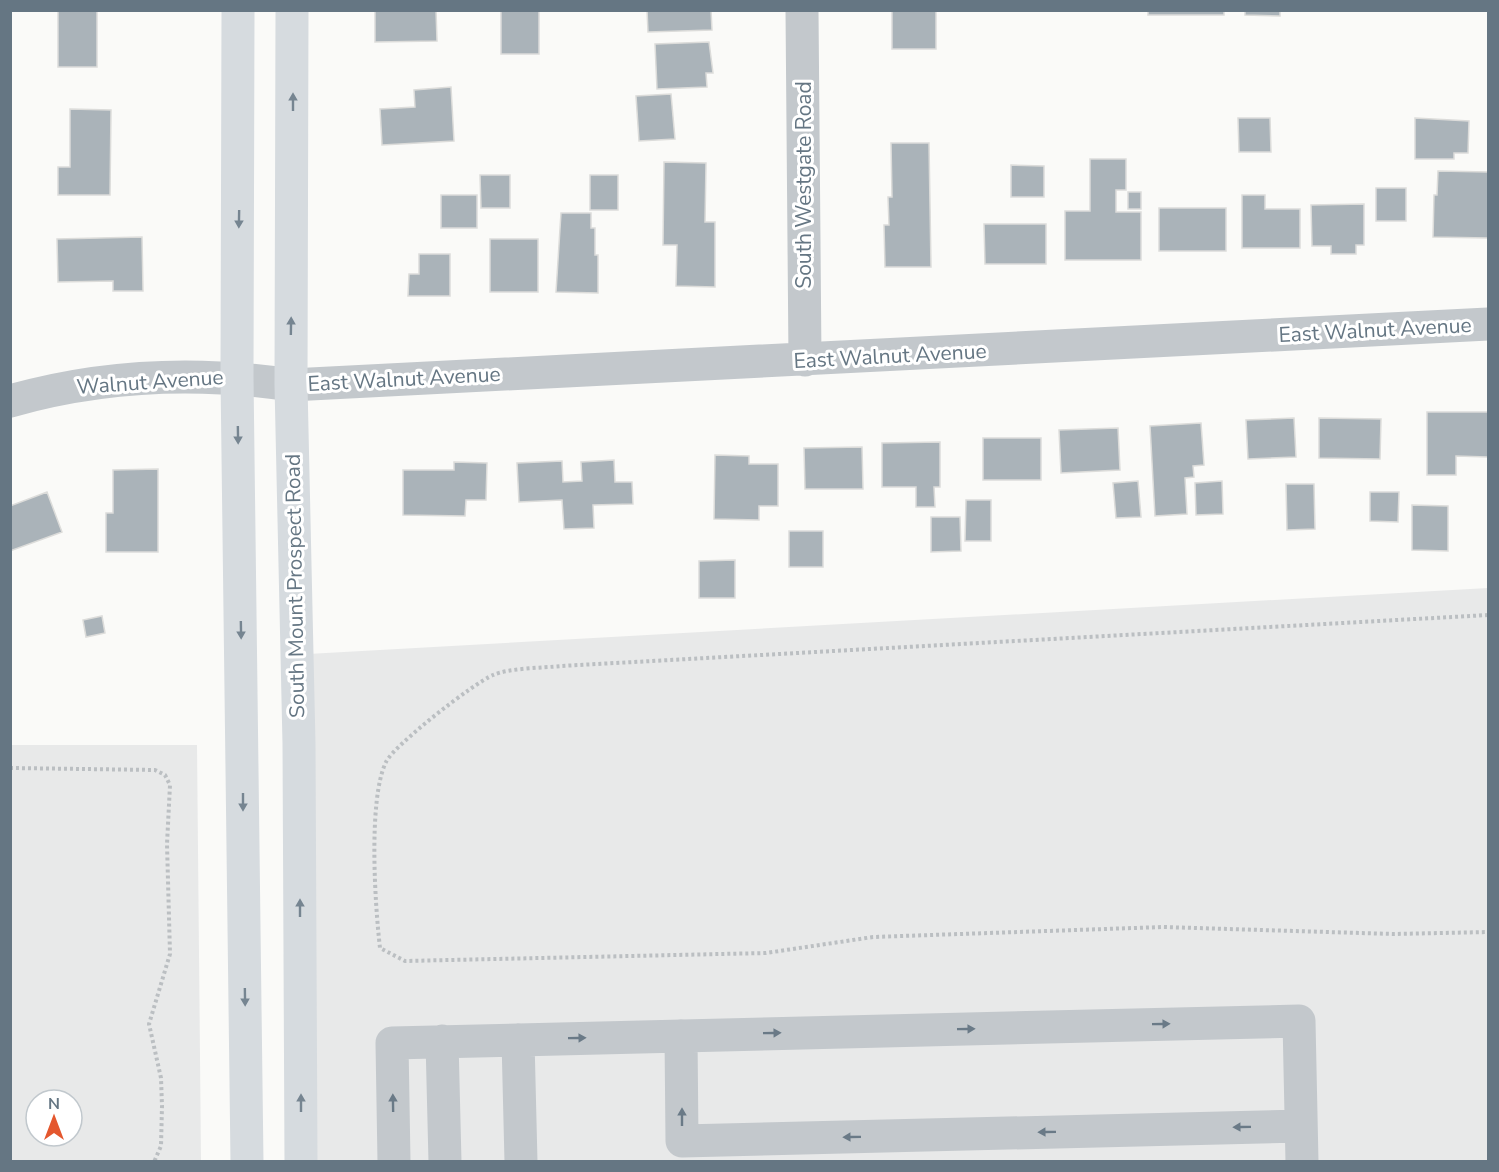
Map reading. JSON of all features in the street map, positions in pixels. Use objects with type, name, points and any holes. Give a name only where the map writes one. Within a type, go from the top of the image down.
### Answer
[{"type":"main road","points":[[238,10],[237,377],[247,1161]]},
{"type":"main road","name":"South Mount Prospect Road","points":[[292,10],[291,385],[299,744],[302,1161]]},
{"type":"street","name":"South Westgate Road","points":[[802,10],[805,360]]},
{"type":"street","name":"East Walnut Avenue","points":[[291,385],[1488,324]]},
{"type":"street","name":"Walnut Avenue","points":[[10,401],[49,390],[111,380],[237,377],[291,385]]},
{"type":"street","points":[[394,1161],[392,1043],[1299,1021],[1302,1161]]},
{"type":"street","points":[[681,1036],[682,1141],[1301,1126]]},
{"type":"street","points":[[518,1040],[521,1161]]},
{"type":"street","points":[[442,1041],[445,1161]]},
{"type":"path","points":[[1488,615],[561,666],[493,675],[430,720],[387,759],[377,789],[376,910],[380,948],[405,961],[766,953],[873,937],[1163,927],[1393,934],[1488,932]]},
{"type":"path","points":[[10,768],[155,770],[165,775],[170,785],[167,844],[170,954],[149,1024],[161,1078],[161,1146],[154,1161]]},
{"type":"shaded area","points":[[1488,588],[1488,1161],[313,1161],[308,654]]},
{"type":"shaded area","points":[[11,745],[197,745],[201,1161],[11,1161]]},
{"type":"building","points":[[58,10],[97,10],[97,67],[58,67]]},
{"type":"building","points":[[375,10],[436,10],[437,41],[375,42]]},
{"type":"building","points":[[501,10],[539,10],[539,54],[501,54]]},
{"type":"building","points":[[647,10],[711,10],[712,30],[648,32]]},
{"type":"building","points":[[892,10],[936,10],[936,49],[892,49]]},
{"type":"building","points":[[1148,10],[1224,10],[1224,15],[1148,15]]},
{"type":"building","points":[[1245,10],[1280,10],[1280,16],[1245,15]]},
{"type":"building","points":[[709,42],[713,73],[706,73],[707,87],[657,89],[655,44]]},
{"type":"building","points":[[451,87],[454,141],[382,145],[380,109],[415,107],[414,90]]},
{"type":"building","points":[[671,94],[675,139],[639,141],[636,96]]},
{"type":"building","points":[[70,109],[111,110],[110,195],[58,195],[58,167],[70,167]]},
{"type":"building","points":[[1238,118],[1270,118],[1271,152],[1239,152]]},
{"type":"building","points":[[1415,118],[1469,121],[1468,153],[1454,153],[1454,159],[1415,159]]},
{"type":"building","points":[[891,143],[929,143],[931,267],[885,267],[884,225],[889,225],[888,197],[892,197]]},
{"type":"building","points":[[1090,159],[1126,159],[1126,190],[1116,190],[1116,212],[1141,212],[1141,260],[1065,260],[1065,211],[1090,211]]},
{"type":"building","points":[[664,162],[706,163],[705,222],[715,222],[715,287],[676,286],[677,245],[663,245]]},
{"type":"building","points":[[1011,165],[1044,166],[1044,197],[1011,197]]},
{"type":"building","points":[[1438,171],[1488,172],[1488,238],[1433,237],[1434,195],[1437,195]]},
{"type":"building","points":[[480,175],[510,175],[510,208],[481,208]]},
{"type":"building","points":[[590,175],[618,175],[618,210],[590,210]]},
{"type":"building","points":[[1376,188],[1406,188],[1406,221],[1376,221]]},
{"type":"building","points":[[1128,192],[1141,192],[1141,209],[1128,209]]},
{"type":"building","points":[[441,195],[477,195],[477,228],[441,228]]},
{"type":"building","points":[[1242,195],[1265,195],[1265,209],[1300,209],[1300,248],[1242,248]]},
{"type":"building","points":[[1364,204],[1364,245],[1356,245],[1356,254],[1331,254],[1331,246],[1312,246],[1311,205]]},
{"type":"building","points":[[1159,208],[1226,208],[1226,251],[1159,251]]},
{"type":"building","points":[[561,213],[591,213],[591,228],[595,228],[595,255],[598,255],[598,293],[556,292]]},
{"type":"building","points":[[984,224],[1046,224],[1046,264],[985,264]]},
{"type":"building","points":[[142,237],[143,291],[113,291],[113,281],[58,282],[57,239]]},
{"type":"building","points":[[490,239],[538,239],[538,292],[490,292]]},
{"type":"building","points":[[419,254],[450,254],[450,296],[408,296],[409,274],[419,274]]},
{"type":"building","points":[[1427,412],[1488,412],[1488,457],[1456,456],[1456,475],[1427,475]]},
{"type":"building","points":[[1294,418],[1296,457],[1248,459],[1246,420]]},
{"type":"building","points":[[1319,418],[1381,419],[1380,459],[1319,458]]},
{"type":"building","points":[[1201,423],[1204,465],[1193,466],[1194,477],[1185,478],[1187,514],[1155,516],[1150,426]]},
{"type":"building","points":[[1118,428],[1120,470],[1061,473],[1059,430]]},
{"type":"building","points":[[983,438],[1041,438],[1041,480],[983,480]]},
{"type":"building","points":[[940,442],[940,487],[934,487],[935,507],[916,507],[916,487],[882,487],[882,443]]},
{"type":"building","points":[[862,447],[863,489],[805,489],[804,448]]},
{"type":"building","points":[[715,455],[749,456],[749,464],[778,464],[778,506],[759,506],[759,520],[714,519]]},
{"type":"building","points":[[614,460],[615,482],[632,482],[633,504],[593,505],[594,528],[564,529],[562,500],[519,502],[517,463],[562,461],[563,482],[582,481],[581,462]]},
{"type":"building","points":[[454,462],[487,463],[486,500],[466,500],[465,516],[403,515],[403,470],[454,470]]},
{"type":"building","points":[[158,469],[158,552],[106,552],[106,513],[113,513],[113,470]]},
{"type":"building","points":[[1138,481],[1141,517],[1116,518],[1113,483]]},
{"type":"building","points":[[1222,481],[1223,514],[1196,515],[1195,483]]},
{"type":"building","points":[[1286,484],[1314,484],[1315,529],[1287,530]]},
{"type":"building","points":[[47,492],[62,532],[10,551],[10,506]]},
{"type":"building","points":[[1370,492],[1399,492],[1398,522],[1370,521]]},
{"type":"building","points":[[966,500],[991,500],[991,541],[965,541]]},
{"type":"building","points":[[1412,505],[1448,506],[1448,551],[1412,550]]},
{"type":"building","points":[[931,517],[960,517],[961,551],[931,552]]},
{"type":"building","points":[[789,531],[823,531],[823,567],[789,567]]},
{"type":"building","points":[[735,560],[735,598],[699,598],[699,561]]},
{"type":"building","points":[[102,616],[105,633],[86,637],[83,620]]}]
